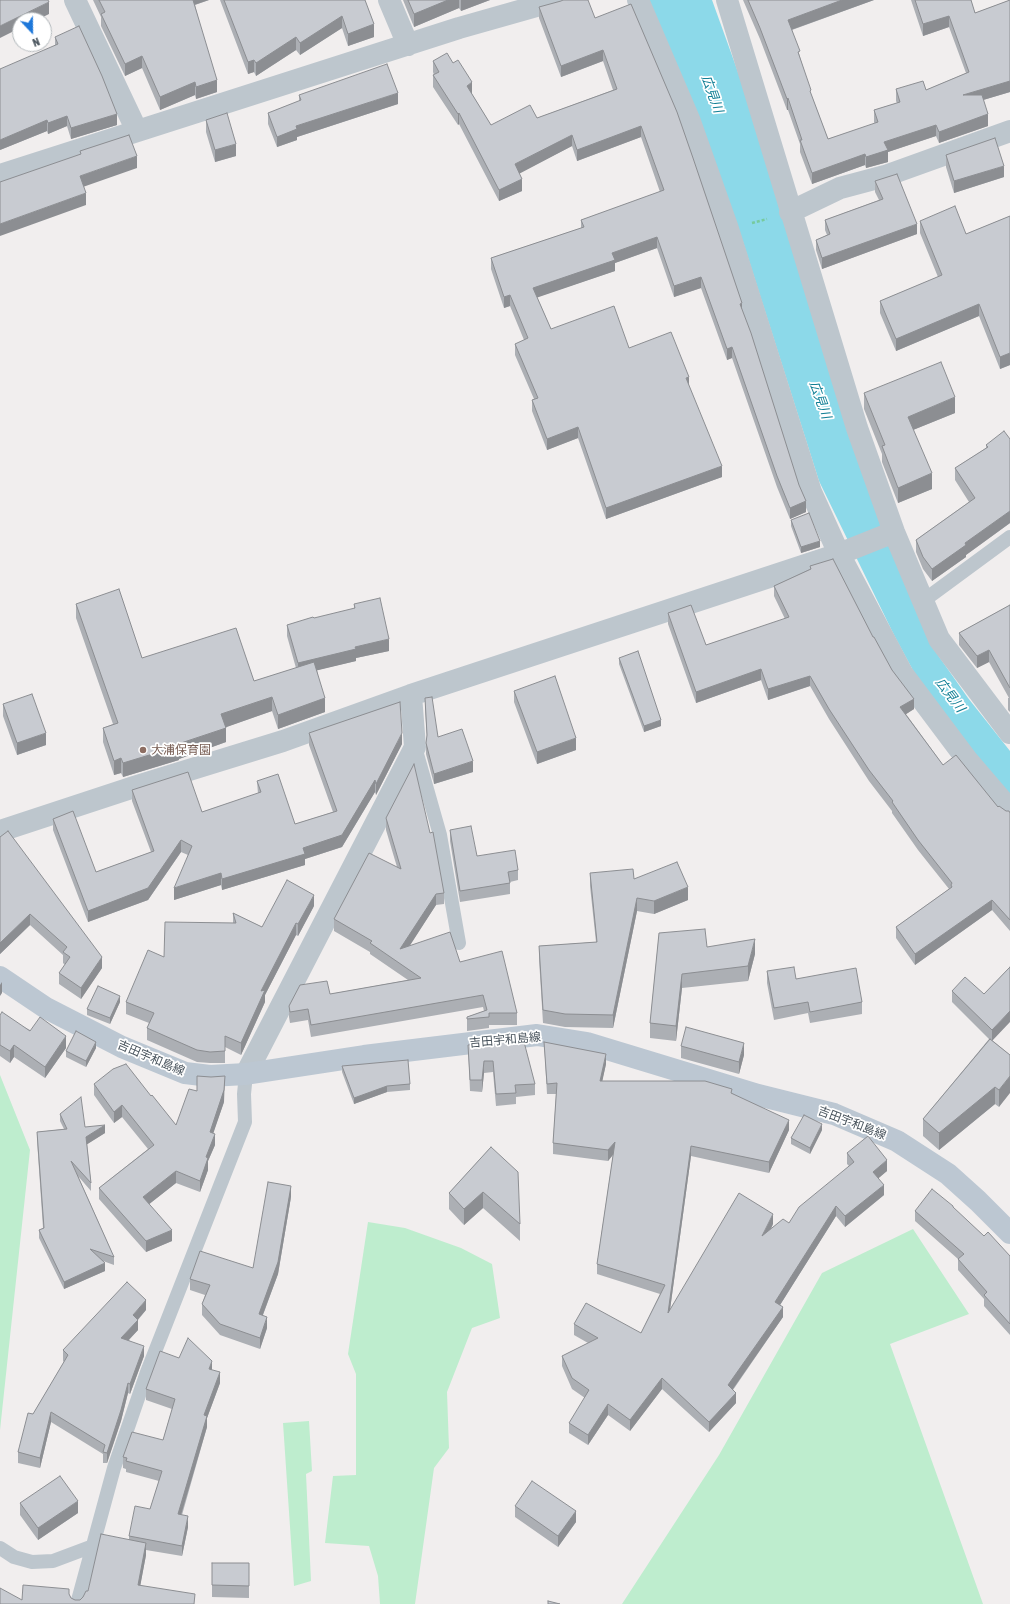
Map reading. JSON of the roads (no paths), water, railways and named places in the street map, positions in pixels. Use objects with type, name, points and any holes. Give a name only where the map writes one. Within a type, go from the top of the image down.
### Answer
[{"type":"main road","name":"吉田宇和島線","points":[[0,977],[46,1008],[122,1047],[185,1073],[210,1076],[246,1074],[364,1056],[537,1035],[587,1043],[758,1095],[834,1114],[897,1141],[948,1174],[1010,1233]]},
{"type":"street","points":[[75,0],[137,131]]},
{"type":"street","points":[[389,0],[408,45]]},
{"type":"street","points":[[0,175],[408,45],[558,0]]},
{"type":"street","points":[[638,0],[689,119],[728,229],[811,492],[845,552],[902,673],[968,761],[1010,810]]},
{"type":"street","points":[[727,0],[790,212],[890,533],[923,601],[939,639],[1010,733]]},
{"type":"street","points":[[790,212],[840,188],[885,176],[1010,131]]},
{"type":"street","points":[[0,832],[134,787],[283,741],[412,694],[845,552],[890,533]]},
{"type":"street","points":[[246,1074],[416,747],[412,694]]},
{"type":"lane","points":[[923,601],[1010,537]]},
{"type":"lane","points":[[416,747],[440,835],[459,943]]},
{"type":"lane","points":[[76,1604],[114,1468],[147,1372],[245,1122],[244,1094],[246,1074]]},
{"type":"lane","points":[[0,1548],[14,1557],[32,1562],[53,1561],[93,1546]]},
{"type":"water","name":"広見川","points":[[648,0],[712,0],[747,97],[933,648],[968,698],[1010,751],[1010,797],[993,778],[916,676],[894,635],[819,481],[743,242]]},
{"type":"place","name":"大浦保育園","points":[[143,750]]}]
